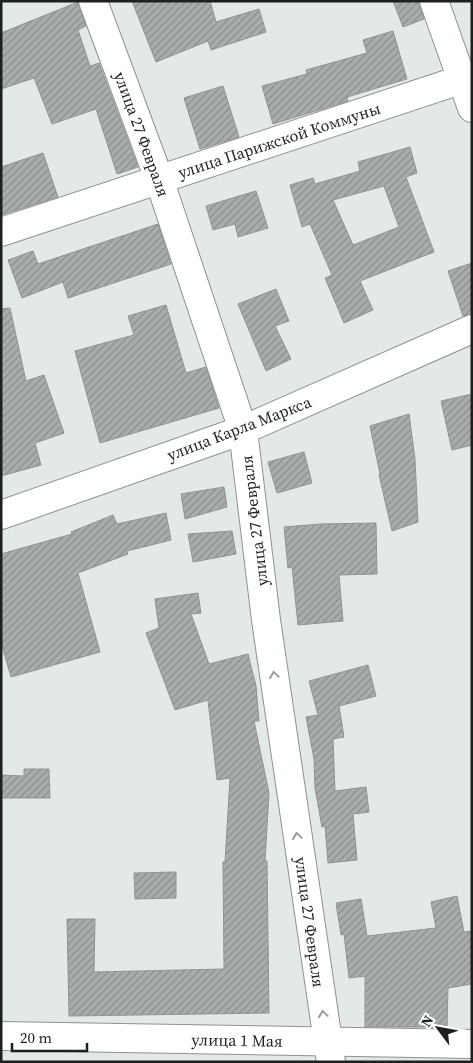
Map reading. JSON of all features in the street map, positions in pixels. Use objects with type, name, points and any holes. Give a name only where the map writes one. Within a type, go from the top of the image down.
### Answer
[{"type":"street","name":"улица 27 Февраля","points":[[93,1],[159,180],[243,430],[266,620],[329,1051]]},
{"type":"street","points":[[434,1],[466,78],[472,108]]},
{"type":"street","name":"улица Парижской Коммуны","points":[[1,232],[466,78]]},
{"type":"street","name":"улица Карла Маркса","points":[[1,515],[243,430],[472,330]]},
{"type":"street","name":"улица 1 Мая","points":[[1,1036],[329,1051],[472,1044]]},
{"type":"building","points":[[132,1],[210,1],[216,22],[259,9],[266,32],[211,50],[208,41],[156,62]]},
{"type":"building","points":[[393,1],[419,1],[424,19],[403,27]]},
{"type":"building","points":[[78,2],[86,26],[78,30],[90,66],[99,63],[138,167],[117,174],[96,109],[52,124],[34,78],[1,89],[1,33]]},
{"type":"building","points":[[393,31],[407,79],[347,97],[348,101],[273,124],[262,86],[307,74],[306,70],[367,53],[363,40]]},
{"type":"building","points":[[223,86],[239,137],[200,149],[184,98]]},
{"type":"building","points":[[410,147],[417,173],[406,177],[434,252],[360,281],[373,310],[344,323],[325,278],[332,275],[310,224],[302,227],[290,185],[313,178],[315,184],[360,171],[358,162]],"holes":[[[384,186],[399,227],[353,245],[333,200]]]},
{"type":"building","points":[[43,153],[58,197],[1,215],[1,167]]},
{"type":"building","points":[[256,191],[268,228],[238,237],[235,224],[213,230],[206,206]]},
{"type":"building","points":[[158,224],[171,264],[68,298],[63,282],[22,298],[8,260],[33,251],[38,264]]},
{"type":"building","points":[[472,263],[472,314],[463,316],[448,271]]},
{"type":"building","points":[[276,289],[289,321],[275,326],[291,359],[266,371],[238,304]]},
{"type":"building","points":[[166,305],[186,373],[206,367],[219,408],[100,443],[75,351],[134,335],[128,316]]},
{"type":"building","points":[[10,308],[26,381],[44,375],[64,433],[35,443],[41,465],[1,476],[1,309]]},
{"type":"building","points":[[472,394],[472,445],[452,450],[441,401]]},
{"type":"building","points":[[409,414],[415,459],[418,522],[392,531],[370,426]]},
{"type":"building","points":[[304,452],[312,483],[277,493],[268,462]]},
{"type":"building","points":[[224,487],[227,507],[185,519],[181,494]]},
{"type":"building","points":[[166,513],[171,540],[127,551],[128,554],[78,573],[100,652],[11,677],[1,642],[1,554],[72,534],[71,532],[113,515],[117,524]]},
{"type":"building","points":[[376,523],[377,574],[339,575],[343,621],[298,625],[292,567],[288,568],[284,527]]},
{"type":"building","points":[[232,531],[236,554],[193,562],[188,534]]},
{"type":"building","points":[[198,593],[201,613],[191,614],[209,664],[248,654],[256,686],[259,721],[254,721],[269,793],[265,861],[267,861],[269,1013],[69,1016],[67,919],[95,919],[94,972],[224,969],[223,862],[225,862],[230,778],[217,780],[208,700],[175,710],[146,633],[159,628],[155,599]]},
{"type":"building","points":[[368,665],[376,696],[339,706],[344,737],[333,739],[335,791],[366,787],[369,812],[353,814],[357,860],[328,863],[325,826],[322,827],[315,788],[314,759],[306,717],[318,715],[309,681]]},
{"type":"building","points":[[24,769],[49,769],[50,798],[1,798],[1,775],[24,776]]},
{"type":"building","points":[[176,872],[176,898],[135,899],[134,873]]},
{"type":"building","points":[[457,896],[464,932],[472,931],[472,984],[448,988],[447,1027],[365,1027],[365,976],[349,978],[344,934],[341,935],[336,903],[361,899],[367,936],[436,928],[431,902]]}]
